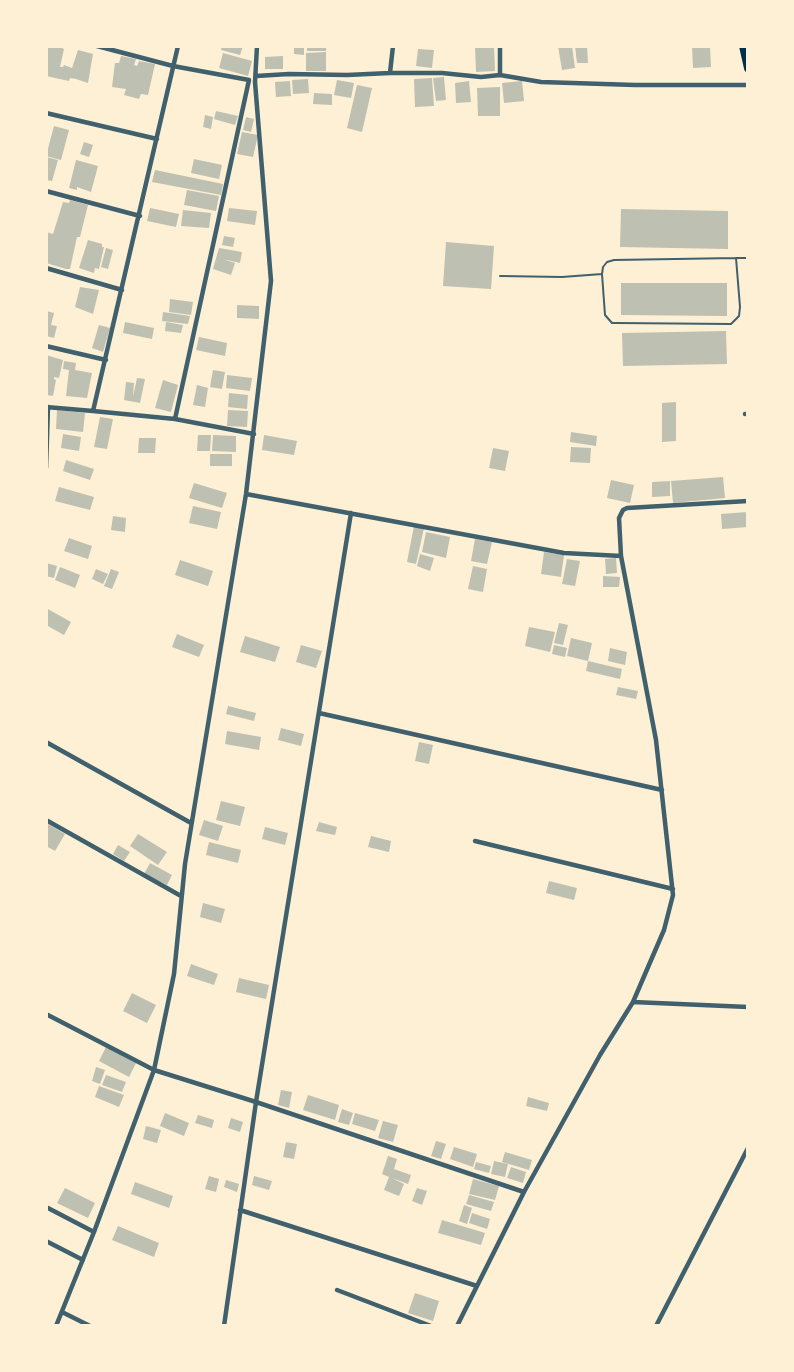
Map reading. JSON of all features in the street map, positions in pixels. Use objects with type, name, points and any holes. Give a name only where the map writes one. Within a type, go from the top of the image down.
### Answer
[{"type":"highway","points":[[743,46],[747,68]]},
{"type":"street","points":[[97,46],[173,66],[249,80],[289,74],[442,73],[481,77],[500,75],[541,82],[747,85]]},
{"type":"street","points":[[93,411],[178,46]]},
{"type":"street","points":[[56,1326],[94,1232],[154,1070],[174,974],[191,823],[246,494],[271,281],[256,79],[257,46]]},
{"type":"street","points":[[390,73],[393,46]]},
{"type":"street","points":[[500,46],[500,75]]},
{"type":"street","points":[[175,419],[249,80]]},
{"type":"street","points":[[46,113],[157,139]]},
{"type":"street","points":[[46,190],[140,216]]},
{"type":"street","points":[[46,268],[122,290]]},
{"type":"street","points":[[46,346],[106,360]]},
{"type":"street","points":[[46,468],[47,407],[175,419],[254,434]]},
{"type":"street","points":[[246,494],[564,553],[621,556]]},
{"type":"street","points":[[457,1326],[524,1192],[600,1055],[633,1002],[664,930],[670,908],[673,889],[662,790],[654,729],[621,556],[619,518],[623,510],[627,508],[747,501]]},
{"type":"street","points":[[224,1326],[256,1101],[351,513]]},
{"type":"street","points":[[319,713],[662,790]]},
{"type":"street","points":[[46,741],[191,823]]},
{"type":"street","points":[[46,820],[181,896]]},
{"type":"street","points":[[475,841],[673,889]]},
{"type":"street","points":[[633,1002],[747,1007]]},
{"type":"street","points":[[46,1014],[154,1070],[256,1101],[524,1192]]},
{"type":"street","points":[[656,1326],[747,1148]]},
{"type":"street","points":[[46,1207],[94,1232]]},
{"type":"street","points":[[240,1210],[477,1286]]},
{"type":"street","points":[[46,1242],[83,1260]]},
{"type":"street","points":[[337,1290],[431,1326]]},
{"type":"street","points":[[62,1312],[90,1326]]},
{"type":"lane","points":[[736,258],[740,307],[739,316],[731,324],[612,323],[605,315],[602,274],[607,262],[614,260],[736,258],[747,258]]},
{"type":"lane","points":[[500,276],[602,274]]},
{"type":"building","points":[[46,46],[57,46],[64,49],[60,67],[64,65],[72,68],[78,50],[93,54],[88,83],[70,78],[69,81],[46,76]]},
{"type":"building","points":[[222,46],[243,46],[240,55],[221,50]]},
{"type":"building","points":[[294,46],[304,46],[304,55],[294,54]]},
{"type":"building","points":[[307,46],[326,46],[326,51],[307,51]]},
{"type":"building","points":[[475,46],[494,46],[495,71],[476,72]]},
{"type":"building","points":[[558,46],[572,46],[575,68],[562,70]]},
{"type":"building","points":[[575,46],[587,46],[588,63],[577,63]]},
{"type":"building","points":[[692,46],[710,46],[711,67],[693,68]]},
{"type":"building","points":[[418,49],[434,50],[432,68],[416,66]]},
{"type":"building","points":[[326,52],[326,71],[306,71],[306,53]]},
{"type":"building","points":[[223,53],[252,61],[248,76],[219,68]]},
{"type":"building","points":[[121,56],[136,59],[134,65],[137,66],[139,61],[155,64],[148,95],[141,94],[139,99],[124,95],[126,89],[112,87],[115,63],[119,63]]},
{"type":"building","points":[[283,56],[283,69],[265,69],[265,57]]},
{"type":"building","points":[[444,77],[446,100],[436,101],[433,78]]},
{"type":"building","points":[[432,78],[434,106],[415,107],[414,79]]},
{"type":"building","points":[[308,79],[309,93],[293,94],[292,80]]},
{"type":"building","points":[[337,80],[354,83],[351,98],[334,95]]},
{"type":"building","points":[[290,81],[291,96],[276,97],[275,82]]},
{"type":"building","points":[[469,81],[471,102],[456,103],[455,83]]},
{"type":"building","points":[[522,81],[524,101],[504,103],[502,83]]},
{"type":"building","points":[[357,85],[372,88],[362,132],[347,128]]},
{"type":"building","points":[[500,87],[500,116],[478,116],[477,88]]},
{"type":"building","points":[[314,93],[332,94],[332,105],[313,104]]},
{"type":"building","points":[[216,111],[238,116],[235,125],[214,119]]},
{"type":"building","points":[[205,115],[213,117],[211,129],[203,127]]},
{"type":"building","points":[[246,117],[254,119],[251,132],[243,130]]},
{"type":"building","points":[[54,126],[69,130],[61,160],[46,156]]},
{"type":"building","points":[[242,132],[258,135],[253,157],[237,154]]},
{"type":"building","points":[[84,142],[93,145],[89,157],[80,154]]},
{"type":"building","points":[[46,157],[58,160],[52,181],[46,180]]},
{"type":"building","points":[[194,159],[222,165],[219,179],[191,173]]},
{"type":"building","points":[[76,160],[98,166],[91,192],[77,187],[77,190],[69,188]]},
{"type":"building","points":[[155,170],[223,184],[221,195],[152,182]]},
{"type":"building","points":[[187,190],[219,196],[216,211],[184,205]]},
{"type":"building","points":[[70,200],[88,205],[80,237],[77,237],[70,269],[66,269],[46,263],[46,232],[53,234],[63,202],[69,203]]},
{"type":"building","points":[[150,208],[179,214],[176,227],[147,221]]},
{"type":"building","points":[[229,208],[257,211],[255,225],[227,221]]},
{"type":"building","points":[[621,209],[728,211],[728,249],[620,247]]},
{"type":"building","points":[[183,210],[211,213],[209,228],[181,226]]},
{"type":"building","points":[[224,236],[235,238],[233,247],[222,245]]},
{"type":"building","points":[[88,240],[102,244],[104,247],[99,269],[95,268],[94,273],[79,268]]},
{"type":"building","points":[[446,242],[494,246],[491,289],[443,286]]},
{"type":"building","points":[[106,248],[113,250],[108,269],[101,267]]},
{"type":"building","points":[[219,248],[242,252],[240,263],[222,259],[235,263],[231,275],[213,269]]},
{"type":"building","points":[[621,283],[727,283],[727,316],[621,315]]},
{"type":"building","points":[[80,287],[99,290],[93,314],[75,307]]},
{"type":"building","points":[[170,299],[193,302],[191,315],[169,312]]},
{"type":"building","points":[[237,305],[259,306],[259,319],[237,318]]},
{"type":"building","points":[[46,311],[54,313],[51,325],[57,326],[54,338],[46,336]]},
{"type":"building","points":[[163,312],[190,316],[188,324],[162,321]]},
{"type":"building","points":[[125,322],[154,328],[152,339],[123,333]]},
{"type":"building","points":[[166,322],[183,325],[181,333],[165,331]]},
{"type":"building","points":[[99,325],[110,328],[103,352],[92,348]]},
{"type":"building","points":[[726,331],[727,364],[623,366],[622,333]]},
{"type":"building","points":[[199,337],[227,343],[225,356],[196,350]]},
{"type":"building","points":[[46,355],[63,360],[59,378],[54,377],[56,380],[53,396],[46,395]]},
{"type":"building","points":[[64,361],[76,363],[75,370],[92,373],[87,398],[66,396],[69,370],[63,369]]},
{"type":"building","points":[[213,370],[225,372],[222,389],[210,387]]},
{"type":"building","points":[[227,375],[252,378],[250,391],[226,388]]},
{"type":"building","points":[[137,378],[145,379],[140,403],[124,400],[126,382],[134,383],[133,397]]},
{"type":"building","points":[[163,380],[178,385],[171,412],[155,408]]},
{"type":"building","points":[[197,385],[208,388],[205,407],[193,405]]},
{"type":"building","points":[[229,393],[248,395],[247,409],[228,407]]},
{"type":"building","points":[[676,402],[676,441],[662,442],[662,403]]},
{"type":"building","points":[[57,410],[85,413],[83,432],[56,429]]},
{"type":"building","points":[[228,410],[248,411],[247,427],[227,426]]},
{"type":"building","points":[[100,417],[113,419],[107,449],[94,447]]},
{"type":"building","points":[[571,432],[597,436],[596,446],[570,442]]},
{"type":"building","points":[[63,434],[81,437],[79,451],[61,448]]},
{"type":"building","points":[[198,435],[211,435],[210,451],[197,451]]},
{"type":"building","points":[[213,435],[236,436],[236,452],[212,451]]},
{"type":"building","points":[[264,435],[297,441],[294,455],[262,450]]},
{"type":"building","points":[[139,438],[156,438],[155,453],[138,453]]},
{"type":"building","points":[[571,447],[591,448],[590,463],[570,462]]},
{"type":"building","points":[[493,448],[509,451],[505,471],[489,468]]},
{"type":"building","points":[[210,454],[232,454],[232,466],[210,466]]},
{"type":"building","points":[[66,460],[94,469],[90,480],[63,471]]},
{"type":"building","points":[[723,477],[725,498],[673,503],[671,481]]},
{"type":"building","points":[[611,480],[634,485],[630,503],[607,498]]},
{"type":"building","points":[[670,481],[670,496],[652,497],[652,482]]},
{"type":"building","points":[[194,483],[227,493],[222,508],[189,498]]},
{"type":"building","points":[[59,487],[94,497],[90,510],[55,501]]},
{"type":"building","points":[[193,506],[221,512],[217,529],[189,523]]},
{"type":"building","points":[[747,512],[748,527],[722,529],[721,514]]},
{"type":"building","points":[[113,516],[126,518],[125,532],[111,530]]},
{"type":"building","points":[[414,526],[424,528],[416,564],[407,562]]},
{"type":"building","points":[[426,532],[450,537],[446,558],[422,552]]},
{"type":"building","points":[[69,538],[92,546],[88,559],[64,551]]},
{"type":"building","points":[[475,539],[492,542],[487,564],[471,561]]},
{"type":"building","points":[[544,552],[564,555],[561,577],[541,574]]},
{"type":"building","points":[[420,554],[434,558],[430,571],[417,566]]},
{"type":"building","points":[[616,558],[617,573],[606,574],[605,559]]},
{"type":"building","points":[[567,559],[580,561],[575,586],[562,584]]},
{"type":"building","points":[[180,560],[213,571],[208,586],[175,575]]},
{"type":"building","points":[[46,563],[57,566],[54,578],[46,576]]},
{"type":"building","points":[[473,566],[487,569],[483,592],[468,589]]},
{"type":"building","points":[[60,567],[80,575],[75,588],[55,580]]},
{"type":"building","points":[[96,569],[108,574],[103,584],[92,579]]},
{"type":"building","points":[[111,569],[119,572],[112,589],[104,586]]},
{"type":"building","points":[[603,576],[620,577],[619,587],[603,587]]},
{"type":"building","points":[[46,608],[71,622],[64,635],[46,625]]},
{"type":"building","points":[[559,623],[568,625],[563,645],[554,643]]},
{"type":"building","points":[[529,627],[555,632],[550,652],[525,646]]},
{"type":"building","points":[[177,634],[204,645],[199,657],[172,647]]},
{"type":"building","points":[[245,636],[280,647],[275,662],[240,652]]},
{"type":"building","points":[[571,638],[592,643],[588,661],[567,656]]},
{"type":"building","points":[[301,645],[322,651],[316,668],[296,662]]},
{"type":"building","points":[[554,645],[567,648],[565,657],[552,654]]},
{"type":"building","points":[[610,648],[627,652],[625,665],[608,661]]},
{"type":"building","points":[[588,661],[622,669],[620,679],[586,671]]},
{"type":"building","points":[[618,687],[638,691],[636,699],[616,695]]},
{"type":"building","points":[[228,706],[256,713],[254,721],[226,714]]},
{"type":"building","points":[[281,728],[304,734],[301,746],[278,740]]},
{"type":"building","points":[[227,731],[261,737],[259,750],[225,744]]},
{"type":"building","points":[[419,742],[433,745],[429,764],[415,761]]},
{"type":"building","points":[[221,801],[245,807],[240,826],[216,820]]},
{"type":"building","points":[[204,820],[223,826],[218,841],[199,835]]},
{"type":"building","points":[[319,822],[337,827],[335,835],[316,831]]},
{"type":"building","points":[[46,823],[65,834],[55,851],[46,846]]},
{"type":"building","points":[[265,827],[288,833],[285,845],[262,839]]},
{"type":"building","points":[[138,834],[167,852],[158,865],[130,846]]},
{"type":"building","points":[[371,836],[391,841],[389,852],[368,847]]},
{"type":"building","points":[[209,842],[241,850],[238,863],[206,855]]},
{"type":"building","points":[[118,845],[130,852],[124,861],[113,854]]},
{"type":"building","points":[[150,863],[172,875],[167,885],[144,874]]},
{"type":"building","points":[[549,881],[577,888],[574,900],[546,893]]},
{"type":"building","points":[[203,903],[225,909],[221,923],[200,917]]},
{"type":"building","points":[[191,964],[218,974],[214,985],[187,976]]},
{"type":"building","points":[[239,978],[269,985],[266,999],[236,992]]},
{"type":"building","points":[[132,993],[156,1005],[147,1023],[123,1011]]},
{"type":"building","points":[[106,1047],[136,1063],[129,1077],[99,1061]]},
{"type":"building","points":[[96,1067],[105,1070],[100,1084],[92,1081]]},
{"type":"building","points":[[106,1075],[126,1082],[122,1092],[102,1085]]},
{"type":"building","points":[[99,1086],[124,1095],[119,1107],[95,1097]]},
{"type":"building","points":[[281,1090],[292,1092],[289,1108],[278,1105]]},
{"type":"building","points":[[308,1095],[339,1105],[335,1120],[303,1110]]},
{"type":"building","points":[[528,1097],[549,1103],[547,1111],[526,1106]]},
{"type":"building","points":[[342,1109],[353,1113],[349,1125],[338,1122]]},
{"type":"building","points":[[165,1113],[189,1123],[184,1136],[160,1126]]},
{"type":"building","points":[[355,1113],[379,1120],[375,1131],[352,1124]]},
{"type":"building","points":[[198,1115],[214,1120],[212,1128],[195,1123]]},
{"type":"building","points":[[231,1118],[243,1122],[240,1132],[228,1128]]},
{"type":"building","points":[[383,1121],[398,1125],[393,1142],[378,1138]]},
{"type":"building","points":[[146,1126],[161,1130],[157,1143],[143,1139]]},
{"type":"building","points":[[436,1141],[446,1144],[441,1159],[431,1156]]},
{"type":"building","points":[[286,1142],[297,1144],[294,1159],[283,1157]]},
{"type":"building","points":[[454,1147],[477,1154],[473,1167],[450,1159]]},
{"type":"building","points":[[505,1152],[532,1160],[529,1170],[502,1162]]},
{"type":"building","points":[[388,1156],[397,1159],[394,1169],[411,1175],[408,1184],[392,1178],[404,1184],[399,1196],[384,1190],[389,1177],[382,1174]]},
{"type":"building","points":[[494,1161],[508,1164],[505,1177],[491,1174]]},
{"type":"building","points":[[476,1162],[491,1166],[489,1173],[474,1169]]},
{"type":"building","points":[[511,1167],[526,1172],[523,1183],[507,1178]]},
{"type":"building","points":[[209,1176],[219,1179],[216,1192],[205,1189]]},
{"type":"building","points":[[254,1176],[272,1181],[269,1190],[252,1185]]},
{"type":"building","points":[[473,1179],[499,1186],[495,1200],[469,1194]]},
{"type":"building","points":[[226,1180],[239,1184],[237,1192],[224,1187]]},
{"type":"building","points":[[135,1182],[173,1196],[169,1208],[131,1194]]},
{"type":"building","points":[[65,1188],[95,1203],[88,1218],[57,1203]]},
{"type":"building","points":[[417,1188],[427,1191],[422,1205],[412,1201]]},
{"type":"building","points":[[469,1195],[494,1202],[491,1211],[466,1204]]},
{"type":"building","points":[[464,1205],[472,1208],[467,1224],[459,1221]]},
{"type":"building","points":[[472,1213],[490,1219],[487,1229],[469,1223]]},
{"type":"building","points":[[442,1220],[485,1233],[481,1245],[438,1233]]},
{"type":"building","points":[[118,1226],[159,1243],[154,1257],[112,1240]]},
{"type":"building","points":[[415,1293],[439,1301],[433,1321],[408,1313]]}]
